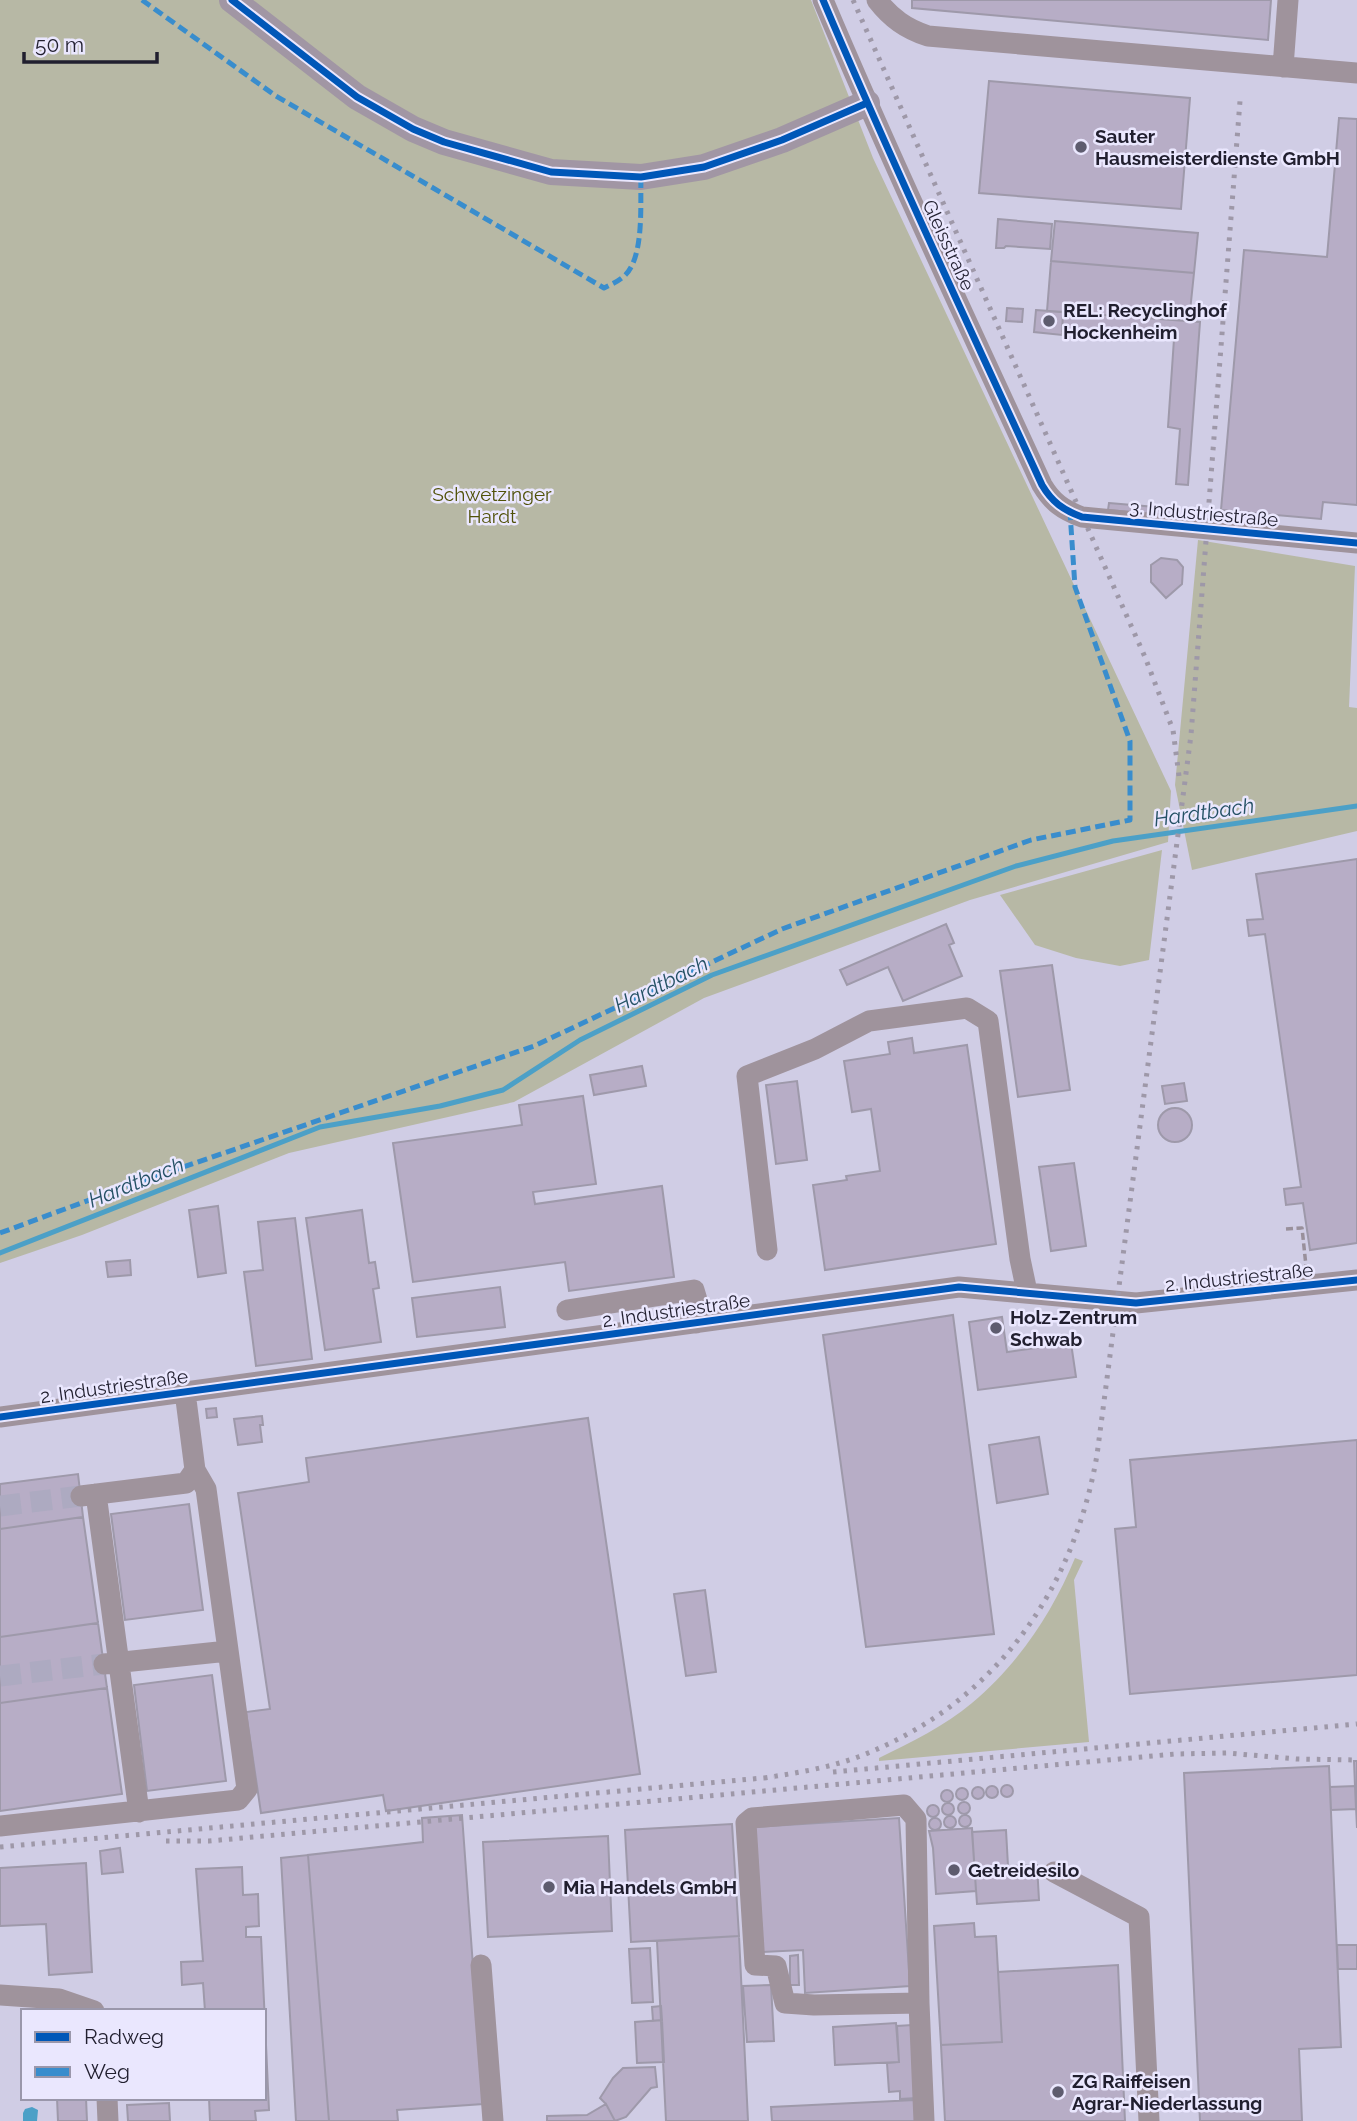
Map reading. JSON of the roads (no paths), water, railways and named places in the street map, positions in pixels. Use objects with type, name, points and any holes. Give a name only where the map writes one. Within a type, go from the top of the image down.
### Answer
[{"type":"main road","points":[[232,0],[357,97],[414,129],[444,142],[551,172],[641,177],[704,167],[782,140],[867,103]]},
{"type":"street","name":"Gleisstraße","points":[[823,0],[867,103],[1042,485],[1053,501]]},
{"type":"street","points":[[877,0],[891,17],[914,32],[928,36],[1357,73]]},
{"type":"street","points":[[1275,66],[1288,0]]},
{"type":"street","name":"3. Industriestraße","points":[[1053,501],[1082,517],[1357,542]]},
{"type":"street","points":[[767,1250],[747,1076],[815,1049],[869,1021],[967,1008],[988,1021],[1020,1259],[1027,1292]]},
{"type":"street","name":"2. Industriestraße","points":[[0,1417],[959,1287],[1136,1303],[1357,1280]]},
{"type":"street","points":[[567,1310],[694,1290],[697,1300],[696,1322]]},
{"type":"street","points":[[0,1826],[238,1800],[247,1789],[206,1489],[195,1470],[185,1392]]},
{"type":"street","points":[[139,1812],[112,1664],[89,1495],[186,1483],[195,1470]]},
{"type":"street","points":[[112,1664],[228,1651]]},
{"type":"street","points":[[919,2003],[785,2003],[776,1966],[755,1965],[746,1823],[752,1818],[904,1804],[916,1819],[924,2121]]},
{"type":"street","points":[[1054,1872],[1139,1917],[1149,2121]]},
{"type":"street","points":[[481,1965],[493,2121]]},
{"type":"street","points":[[0,1995],[59,1999],[88,2009]]},
{"type":"street","points":[[107,2100],[108,2121]]},
{"type":"water","points":[[32,2107],[38,2110],[37,2121],[23,2121],[25,2109]]},
{"type":"waterway","name":"Hardtbach","points":[[0,1253],[320,1127],[440,1106],[503,1090],[580,1040],[712,975],[1016,866],[1113,841],[1357,806]]},
{"type":"tunnel","points":[[0,1506],[81,1496]]},
{"type":"tunnel","points":[[0,1676],[104,1664]]},
{"type":"railway","points":[[853,0],[1145,657],[1173,730],[1179,776]]},
{"type":"railway","points":[[764,1778],[824,1767],[858,1757],[906,1735],[948,1708],[986,1676],[1019,1639],[1046,1598],[1068,1554],[1085,1506],[1097,1455],[1191,735],[1240,101]]},
{"type":"railway","points":[[833,1772],[1357,1724]]},
{"type":"railway","points":[[166,1841],[209,1841],[1175,1754],[1227,1753],[1297,1759],[1357,1760]]},
{"type":"railway","points":[[0,1847],[774,1777]]},
{"type":"place","name":"Sauter Hausmeisterdienste GmbH","points":[[1081,147]]},
{"type":"place","name":"REL: Recyclinghof Hockenheim","points":[[1049,321]]},
{"type":"place","name":"Holz-Zentrum Schwab","points":[[996,1328]]},
{"type":"place","name":"Getreidesilo","points":[[954,1870]]},
{"type":"place","name":"Mia Handels GmbH","points":[[549,1887]]},
{"type":"place","name":"ZG Raiffeisen Agrar-Niederlassung","points":[[1058,2092]]},
{"type":"park label","name":"Schwetzinger Hardt","points":[[492,505]]}]
